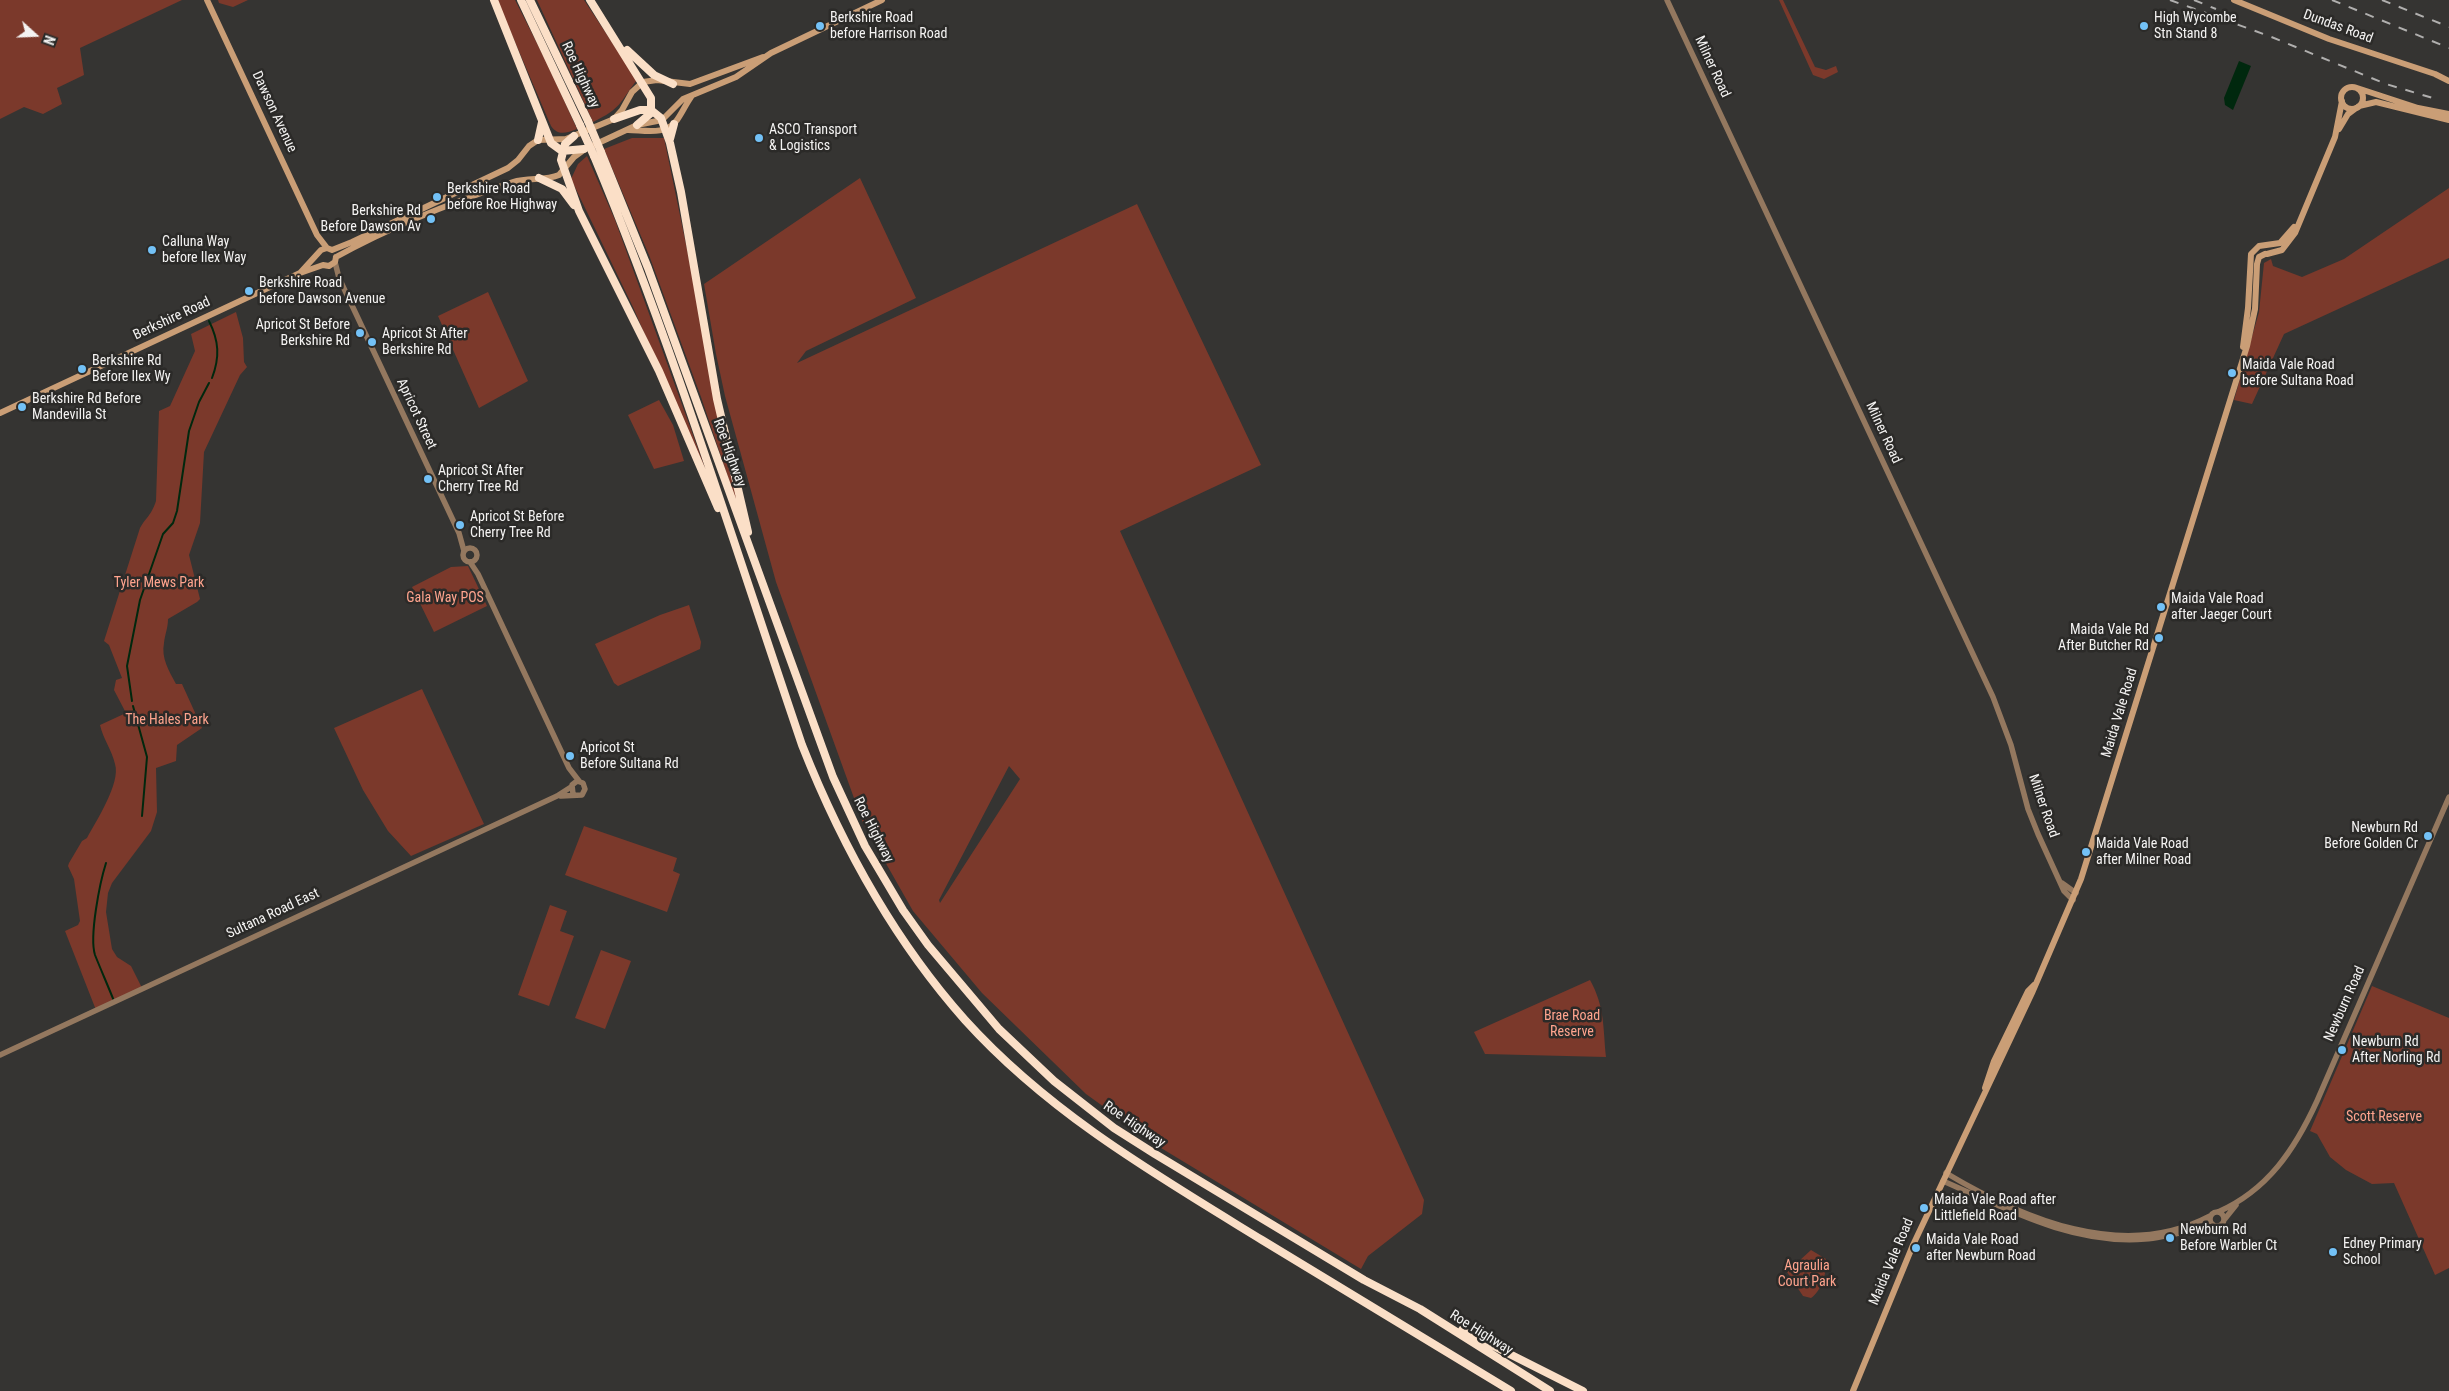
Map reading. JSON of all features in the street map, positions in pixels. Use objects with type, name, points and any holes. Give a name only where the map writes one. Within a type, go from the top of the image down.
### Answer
[{"type":"highway","points":[[494,0],[554,147],[562,151],[584,150]]},
{"type":"highway","name":"Roe Highway","points":[[521,0],[584,123]]},
{"type":"highway","name":"Roe Highway","points":[[530,0],[648,268],[833,777],[857,829],[903,910],[928,946],[970,998],[1047,1075],[1114,1128],[1364,1280],[1420,1309],[1550,1391]]},
{"type":"highway","points":[[590,0],[643,82],[651,98],[652,111],[647,118],[637,125]]},
{"type":"highway","points":[[618,43],[654,75],[673,84]]},
{"type":"highway","points":[[614,119],[640,110],[652,111],[662,120],[666,129],[682,192],[717,399],[755,563]]},
{"type":"highway","points":[[538,140],[542,118]]},
{"type":"highway","points":[[670,143],[674,124]]},
{"type":"highway","points":[[574,136],[562,151],[561,160],[579,212],[659,371],[736,551]]},
{"type":"highway","name":"Roe Highway","points":[[598,154],[642,274],[802,745],[832,818],[867,884],[914,956],[965,1019],[1035,1087],[1081,1125],[1116,1150],[1511,1391]]},
{"type":"highway","points":[[539,178],[562,189],[579,212]]},
{"type":"highway","points":[[1420,1309],[1583,1391]]},
{"type":"highway","points":[[1475,1369],[1504,1391]]},
{"type":"main road","name":"Dawson Avenue","points":[[207,0],[317,235],[335,259]]},
{"type":"main road","points":[[335,259],[450,205],[516,181],[554,178],[564,171],[574,157],[584,150],[637,125],[662,120],[678,102],[736,77],[767,56],[882,0]]},
{"type":"main road","name":"Dundas Road","points":[[2234,0],[2329,38],[2436,74],[2449,81]]},
{"type":"main road","points":[[329,249],[352,242],[508,168],[518,160],[528,146],[538,140],[574,136],[614,119],[622,110],[632,92],[643,82],[657,80],[673,84],[684,84],[702,81],[746,62],[767,56]]},
{"type":"main road","name":"Dundas Road","points":[[2436,74],[2449,76]]},
{"type":"main road","points":[[2449,114],[2386,101],[2372,102],[2358,107],[2346,107],[2342,102],[2342,94],[2346,88],[2357,88],[2386,101],[2449,120]]},
{"type":"main road","points":[[2357,88],[2363,97],[2358,107]]},
{"type":"main road","points":[[622,131],[656,132],[666,129],[674,124],[692,96]]},
{"type":"main road","name":"Maida Vale Road","points":[[2335,137],[2342,102]]},
{"type":"main road","name":"Maida Vale Road","points":[[1852,1391],[1894,1287],[1984,1091],[1986,1079],[1994,1061],[2028,991],[2035,984],[2076,892],[2252,324],[2257,261],[2260,256],[2278,252],[2291,239],[2335,137],[2348,114],[2358,107]]},
{"type":"main road","name":"Maida Vale Road","points":[[2241,358],[2248,308],[2251,254],[2259,246],[2280,242],[2296,225]]},
{"type":"main road","name":"Dawson Avenue","points":[[317,235],[319,254]]},
{"type":"main road","name":"Berkshire Road","points":[[300,273],[319,254],[329,249]]},
{"type":"main road","points":[[319,254],[326,266]]},
{"type":"main road","name":"Berkshire Road","points":[[0,413],[300,273],[326,266],[335,259]]},
{"type":"street","name":"Milner Road","points":[[1667,0],[1993,697],[2011,745],[2028,809],[2064,891],[2073,900]]},
{"type":"street","name":"Apricot Street","points":[[335,259],[339,278],[459,533],[464,551],[464,559],[473,560],[475,550],[470,547],[459,533]]},
{"type":"street","name":"Apricot Street","points":[[326,266],[339,278]]},
{"type":"street","points":[[464,551],[470,547]]},
{"type":"street","points":[[473,560],[569,768],[585,786],[585,792],[582,795],[572,789]]},
{"type":"street","points":[[569,768],[572,789]]},
{"type":"street","points":[[572,789],[579,781]]},
{"type":"street","name":"Sultana Road East","points":[[0,1055],[572,789]]},
{"type":"street","name":"Newburn Road","points":[[2224,1220],[2237,1204],[2260,1186],[2281,1164],[2302,1132],[2449,797]]},
{"type":"street","points":[[2062,883],[2076,892]]},
{"type":"street","points":[[1943,1181],[2041,1223],[2084,1236],[2117,1240],[2146,1239],[2212,1225],[2220,1226],[2224,1220],[2223,1215],[2218,1212],[2187,1226],[2156,1234],[2120,1236],[2085,1232],[2042,1219],[1980,1191],[1946,1173]]},
{"type":"street","name":"Newburn Road","points":[[2218,1212],[2237,1204]]},
{"type":"street","points":[[2210,1216],[2212,1225]]},
{"type":"green space","points":[[0,0],[182,0],[80,48],[84,75],[57,88],[62,104],[43,114],[24,107],[0,119]]},
{"type":"green space","points":[[218,0],[248,0],[233,7],[219,3]]},
{"type":"green space","points":[[497,0],[515,0],[548,65],[577,129],[559,132],[551,126]]},
{"type":"green space","points":[[537,0],[584,0],[637,80],[623,100],[610,113],[593,122]]},
{"type":"green space","points":[[1779,0],[1783,0],[1815,67],[1826,70],[1836,66],[1838,72],[1824,79],[1813,75]]},
{"type":"green space","points":[[632,138],[664,138],[744,525],[701,397],[649,255],[604,149]]},
{"type":"green space","points":[[587,156],[615,220],[721,512],[633,307],[571,179],[578,164]]},
{"type":"green space","points":[[860,178],[916,298],[806,351],[797,363],[1137,204],[1261,465],[1120,531],[1424,1200],[1422,1214],[1368,1256],[1361,1269],[1161,1148],[1086,1094],[982,993],[913,911],[863,823],[776,582],[725,396],[704,284]],"holes":[[[1009,766],[1020,779],[940,903],[939,900]]]},
{"type":"green space","points":[[2449,188],[2449,258],[2284,334],[2252,404],[2234,400],[2259,312],[2264,263],[2271,259],[2273,266],[2302,277],[2344,259]]},
{"type":"green space","points":[[488,292],[528,381],[479,408],[438,316]]},
{"type":"green space","points":[[236,312],[243,338],[244,362],[247,367],[240,375],[204,452],[200,523],[189,555],[200,599],[168,619],[163,649],[168,669],[176,684],[182,684],[202,728],[177,745],[176,761],[156,768],[157,812],[151,831],[112,883],[108,893],[106,912],[112,949],[117,957],[131,966],[142,988],[96,1010],[65,931],[78,925],[80,921],[74,879],[68,866],[82,841],[87,838],[101,812],[111,791],[116,772],[112,754],[100,725],[126,713],[114,690],[116,680],[122,678],[109,645],[104,641],[140,528],[151,513],[156,501],[159,411],[170,406],[195,351],[191,334]]},
{"type":"green space","points":[[659,400],[673,425],[684,461],[654,469],[628,415]]},
{"type":"green space","name":"Gala Way POS","points":[[468,566],[487,606],[434,632],[412,587],[451,567]]},
{"type":"green space","points":[[689,605],[701,642],[700,649],[618,686],[614,683],[595,644],[660,615]]},
{"type":"green space","points":[[422,689],[484,824],[411,856],[388,831],[363,790],[334,728]]},
{"type":"green space","points":[[584,826],[677,858],[673,871],[680,874],[667,912],[565,875]]},
{"type":"green space","points":[[550,905],[567,911],[560,931],[574,936],[549,1006],[518,995]]},
{"type":"green space","points":[[601,950],[631,961],[605,1029],[575,1018]]},
{"type":"green space","name":"Brae Road Reserve","points":[[1590,980],[1601,1009],[1606,1057],[1485,1054],[1474,1032]]},
{"type":"green space","name":"Scott Reserve","points":[[2372,986],[2449,1018],[2449,1268],[2435,1275],[2394,1183],[2372,1184],[2346,1170],[2330,1157],[2317,1134],[2310,1131]]},
{"type":"green space","name":"Agraulia Court Park","points":[[1811,1250],[1826,1259],[1826,1264],[1821,1286],[1811,1298],[1803,1296],[1787,1272]]},
{"type":"shaded area","points":[[2239,61],[2251,66],[2233,110],[2225,105],[2224,98]]},
{"type":"waterway","points":[[209,321],[215,335],[217,349],[212,378]]},
{"type":"waterway","points":[[132,701],[127,666],[140,600],[163,534],[173,523],[177,511],[189,431],[199,402],[209,383]]},
{"type":"waterway","points":[[133,706],[147,757],[142,816]]},
{"type":"waterway","points":[[106,863],[96,909],[93,935],[95,955],[114,1001]]},
{"type":"railway","points":[[2170,0],[2269,36],[2386,84],[2436,99]]},
{"type":"railway","points":[[2194,0],[2216,9]]},
{"type":"railway","points":[[2332,0],[2449,48]]},
{"type":"railway","points":[[2382,0],[2449,27]]},
{"type":"place","name":"Berkshire Road before Harrison Road","points":[[820,26]]},
{"type":"place","name":"High Wycombe Stn Stand 8","points":[[2144,26]]},
{"type":"place","name":"ASCO Transport & Logistics","points":[[759,138]]},
{"type":"place","name":"Berkshire Road before Roe Highway","points":[[437,197]]},
{"type":"place","name":"Berkshire Rd Before Dawson Av","points":[[431,219]]},
{"type":"place","name":"Calluna Way before Ilex Way","points":[[152,250]]},
{"type":"place","name":"Berkshire Road before Dawson Avenue","points":[[249,291]]},
{"type":"place","name":"Apricot St Before Berkshire Rd","points":[[360,333]]},
{"type":"place","name":"Apricot St After Berkshire Rd","points":[[372,342]]},
{"type":"place","name":"Berkshire Rd Before Ilex Wy","points":[[82,369]]},
{"type":"place","name":"Maida Vale Road before Sultana Road","points":[[2232,373]]},
{"type":"place","name":"Berkshire Rd Before Mandevilla St","points":[[22,407]]},
{"type":"place","name":"Apricot St After Cherry Tree Rd","points":[[428,479]]},
{"type":"place","name":"Apricot St Before Cherry Tree Rd","points":[[460,525]]},
{"type":"place","name":"Maida Vale Road after Jaeger Court","points":[[2161,607]]},
{"type":"place","name":"Maida Vale Rd After Butcher Rd","points":[[2159,638]]},
{"type":"place","name":"Apricot St Before Sultana Rd","points":[[570,756]]},
{"type":"place","name":"Newburn Rd Before Golden Cr","points":[[2428,836]]},
{"type":"place","name":"Maida Vale Road after Milner Road","points":[[2086,852]]},
{"type":"place","name":"Newburn Rd After Norling Rd","points":[[2342,1050]]},
{"type":"place","name":"Maida Vale Road after Littlefield Road","points":[[1924,1208]]},
{"type":"place","name":"Newburn Rd Before Warbler Ct","points":[[2170,1238]]},
{"type":"place","name":"Maida Vale Road after Newburn Road","points":[[1916,1248]]},
{"type":"place","name":"Edney Primary School","points":[[2333,1252]]},
{"type":"park label","name":"Tyler Mews Park","points":[[159,583]]},
{"type":"park label","name":"The Hales Park","points":[[167,720]]}]
